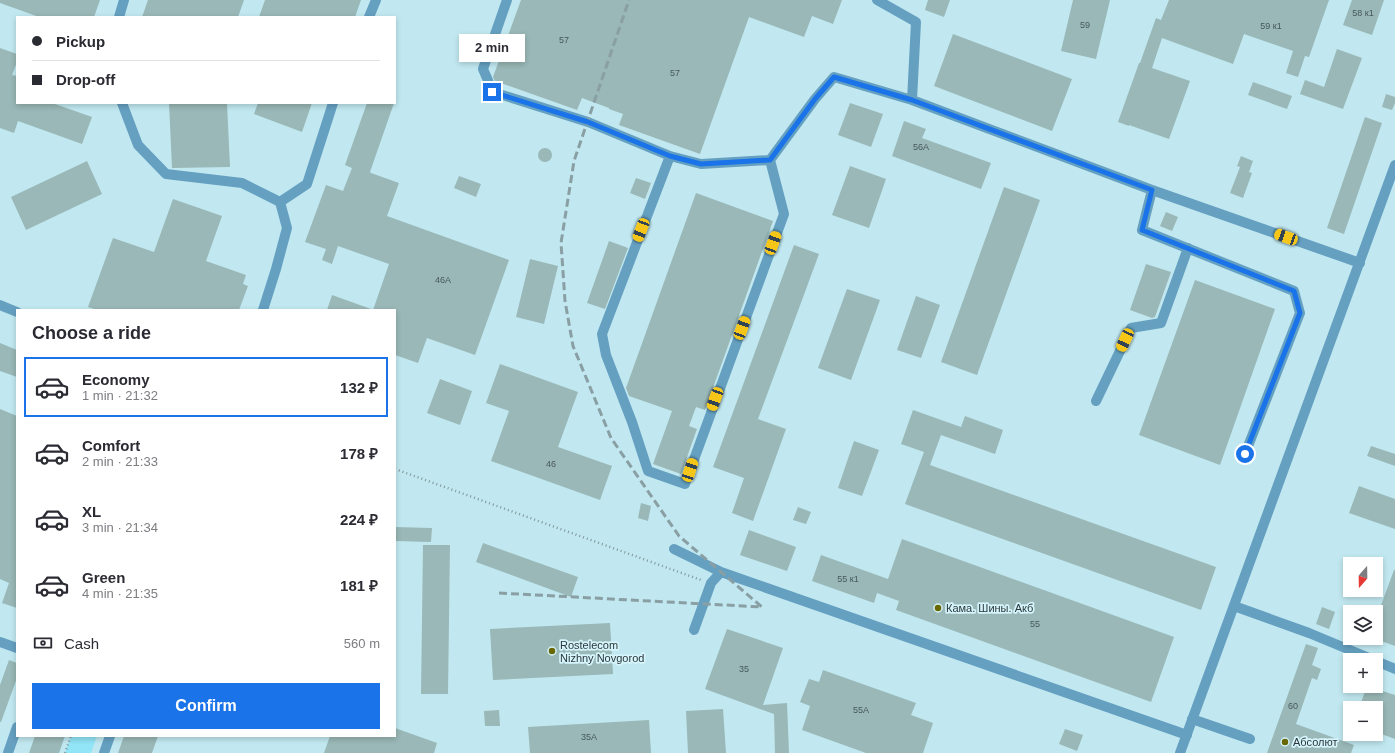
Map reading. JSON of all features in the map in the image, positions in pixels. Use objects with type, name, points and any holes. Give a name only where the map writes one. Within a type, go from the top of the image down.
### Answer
[{"type":"street","points":[[119,16],[124,0]]},
{"type":"street","points":[[369,16],[376,0]]},
{"type":"street","points":[[507,0],[482,69],[492,92],[588,122],[670,156],[701,164],[770,160]]},
{"type":"street","points":[[877,0],[916,22],[912,100]]},
{"type":"street","points":[[770,160],[815,99],[834,77],[912,100],[1152,190],[1360,263]]},
{"type":"street","points":[[122,104],[138,145],[166,174],[242,183],[280,202],[287,228],[263,309]]},
{"type":"street","points":[[280,202],[307,184],[333,104]]},
{"type":"street","points":[[670,156],[602,334],[606,354],[632,422],[648,471],[685,484],[784,214],[770,160]]},
{"type":"street","points":[[1180,753],[1395,165]]},
{"type":"street","points":[[1152,190],[1142,230],[1294,291],[1300,313],[1245,454]]},
{"type":"street","points":[[1096,401],[1131,328],[1161,324],[1188,248]]},
{"type":"street","points":[[0,306],[16,312]]},
{"type":"street","points":[[674,549],[721,572],[1187,735]]},
{"type":"street","points":[[694,630],[712,583],[721,572]]},
{"type":"street","points":[[1234,606],[1309,633],[1358,653]]},
{"type":"street","points":[[0,642],[16,648]]},
{"type":"street","points":[[1383,664],[1395,669]]},
{"type":"street","points":[[1192,719],[1250,739]]},
{"type":"street","points":[[8,753],[16,730]]},
{"type":"street","points":[[104,753],[110,737]]},
{"type":"path","points":[[396,469],[712,583]]},
{"type":"path","points":[[66,753],[71,737]]},
{"type":"shaded area","points":[[0,0],[1395,0],[1395,753],[0,753]]},
{"type":"shaded area","points":[[71,737],[97,737],[91,753],[65,753]]},
{"type":"building","points":[[0,0],[100,0],[94,16],[36,16],[0,3]]},
{"type":"building","points":[[148,0],[244,0],[238,16],[142,16]]},
{"type":"building","points":[[265,0],[361,0],[355,16],[259,16]]},
{"type":"building","points":[[521,0],[842,0],[833,24],[812,16],[804,37],[749,17],[700,154],[619,125],[623,114],[582,98],[577,110],[495,81],[493,77]]},
{"type":"building","points":[[928,0],[950,0],[944,17],[925,10]]},
{"type":"building","points":[[1073,0],[1110,0],[1096,59],[1061,51]]},
{"type":"building","points":[[1169,0],[1329,0],[1309,57],[1305,56],[1298,77],[1286,73],[1293,51],[1244,34],[1233,64],[1162,38],[1152,68],[1190,81],[1169,139],[1118,122],[1156,18],[1161,20]]},
{"type":"building","points":[[1352,0],[1384,0],[1372,35],[1343,25]]},
{"type":"building","points":[[953,34],[1072,79],[1052,131],[934,86]]},
{"type":"building","points":[[0,48],[16,54],[16,65],[12,75],[16,76],[16,104],[55,104],[92,117],[82,144],[18,121],[14,133],[0,128]]},
{"type":"building","points":[[1337,49],[1362,58],[1343,109],[1300,94],[1305,80],[1324,87]]},
{"type":"building","points":[[1253,82],[1292,96],[1287,109],[1248,95]]},
{"type":"building","points":[[1386,94],[1395,97],[1395,103],[1392,110],[1382,107]]},
{"type":"building","points":[[850,103],[883,114],[871,147],[838,135]]},
{"type":"building","points":[[169,104],[227,104],[230,167],[172,168]]},
{"type":"building","points":[[258,104],[312,104],[302,132],[254,114]]},
{"type":"building","points":[[367,104],[394,104],[370,172],[399,183],[387,216],[509,260],[475,355],[427,338],[418,363],[396,355],[396,309],[373,309],[389,264],[338,246],[332,264],[322,260],[326,249],[305,242],[326,185],[343,191],[352,168],[345,165]]},
{"type":"building","points":[[1365,117],[1382,123],[1344,234],[1327,228]]},
{"type":"building","points":[[904,121],[926,129],[922,138],[991,163],[981,189],[892,156]]},
{"type":"building","points":[[545,148],[550,150],[552,155],[550,160],[545,162],[540,160],[538,155],[540,150]]},
{"type":"building","points":[[1241,156],[1253,161],[1249,172],[1252,173],[1243,198],[1230,193],[1240,167],[1237,166]]},
{"type":"building","points":[[87,161],[102,194],[26,230],[11,197]]},
{"type":"building","points":[[850,166],[886,179],[869,228],[832,215]]},
{"type":"building","points":[[459,176],[481,184],[476,197],[454,188]]},
{"type":"building","points":[[636,178],[651,183],[645,199],[630,193]]},
{"type":"building","points":[[1004,187],[1040,200],[977,375],[941,362]]},
{"type":"building","points":[[696,193],[773,221],[705,410],[696,407],[689,426],[697,429],[681,474],[653,464],[672,411],[629,396],[626,388]]},
{"type":"building","points":[[173,199],[222,216],[206,261],[246,275],[243,284],[248,286],[239,309],[94,309],[88,307],[113,238],[154,252]]},
{"type":"building","points":[[1166,212],[1178,217],[1172,231],[1160,226]]},
{"type":"building","points":[[609,241],[628,248],[605,309],[587,303]]},
{"type":"building","points":[[794,245],[819,254],[758,419],[786,429],[753,521],[732,513],[744,478],[713,467]]},
{"type":"building","points":[[530,259],[558,266],[544,324],[516,317]]},
{"type":"building","points":[[1146,264],[1171,272],[1155,317],[1152,318],[1130,310]]},
{"type":"building","points":[[1195,280],[1275,309],[1220,465],[1139,435]]},
{"type":"building","points":[[847,289],[880,300],[851,380],[818,368]]},
{"type":"building","points":[[332,295],[371,309],[327,309]]},
{"type":"building","points":[[916,296],[940,305],[921,358],[897,350]]},
{"type":"building","points":[[0,343],[16,350],[16,377],[0,371]]},
{"type":"building","points":[[500,364],[578,392],[558,447],[612,466],[600,500],[491,461],[509,411],[486,403]]},
{"type":"building","points":[[440,379],[472,391],[460,425],[427,413]]},
{"type":"building","points":[[0,409],[16,416],[16,608],[2,603],[9,583],[0,579]]},
{"type":"building","points":[[913,410],[961,427],[965,416],[1003,430],[995,454],[941,435],[930,465],[1216,567],[1201,610],[905,504],[924,452],[901,444]]},
{"type":"building","points":[[854,441],[879,450],[862,496],[838,488]]},
{"type":"building","points":[[1371,446],[1395,454],[1395,466],[1367,456]]},
{"type":"building","points":[[1359,486],[1395,499],[1395,529],[1349,513]]},
{"type":"building","points":[[641,503],[651,506],[648,521],[638,518]]},
{"type":"building","points":[[798,507],[811,512],[806,524],[793,520]]},
{"type":"building","points":[[396,527],[432,528],[431,542],[396,541]]},
{"type":"building","points":[[749,530],[796,547],[787,571],[740,555]]},
{"type":"building","points":[[902,539],[1174,637],[1151,702],[896,610],[899,601],[877,593],[874,603],[812,581],[821,555],[888,579]]},
{"type":"building","points":[[483,543],[578,577],[571,597],[476,562]]},
{"type":"building","points":[[423,545],[450,545],[448,694],[421,694]]},
{"type":"building","points":[[1395,570],[1395,646],[1383,642],[1383,605],[1381,605]]},
{"type":"building","points":[[1322,607],[1335,612],[1329,629],[1316,624]]},
{"type":"building","name":"Rostelecom Nizhny Novgorod","points":[[610,623],[613,674],[493,680],[490,629]]},
{"type":"building","points":[[727,629],[783,648],[763,705],[787,703],[789,753],[775,753],[774,714],[705,689]]},
{"type":"building","points":[[1306,644],[1318,648],[1312,665],[1321,669],[1317,680],[1312,678],[1296,724],[1354,745],[1351,753],[1267,753]]},
{"type":"building","points":[[9,660],[16,663],[16,681],[1,722],[0,722],[0,685]]},
{"type":"building","points":[[823,670],[916,703],[911,715],[933,723],[923,753],[866,753],[802,730],[810,706],[800,702],[809,679],[819,682]]},
{"type":"building","points":[[1383,691],[1395,695],[1395,739],[1383,735],[1383,701],[1362,701],[1364,693],[1383,693]]},
{"type":"building","points":[[723,709],[726,753],[688,753],[686,711]]},
{"type":"building","points":[[499,710],[500,726],[485,726],[484,711]]},
{"type":"building","points":[[649,720],[651,753],[530,753],[528,727]]},
{"type":"building","points":[[396,728],[437,743],[434,753],[324,753],[330,737],[396,737]]},
{"type":"building","points":[[1065,729],[1083,735],[1077,751],[1059,744]]},
{"type":"building","points":[[35,737],[65,737],[59,753],[29,753]]},
{"type":"building","points":[[124,737],[158,737],[152,753],[118,753]]},
{"type":"railway","points":[[499,593],[762,607],[679,536],[611,438],[573,346],[565,301],[561,243],[574,161],[629,0]]},
{"type":"place","name":"Кама. Шины. Акб","points":[[938,608]]},
{"type":"place","name":"Rostelecom Nizhny Novgorod","points":[[552,651]]},
{"type":"place","name":"Абсолют","points":[[1285,742]]},
{"type":"route","points":[[492,92],[588,122],[670,156],[701,164],[770,160],[815,99],[834,77],[912,100],[1152,190],[1142,230],[1294,291],[1300,313],[1245,454]]}]
